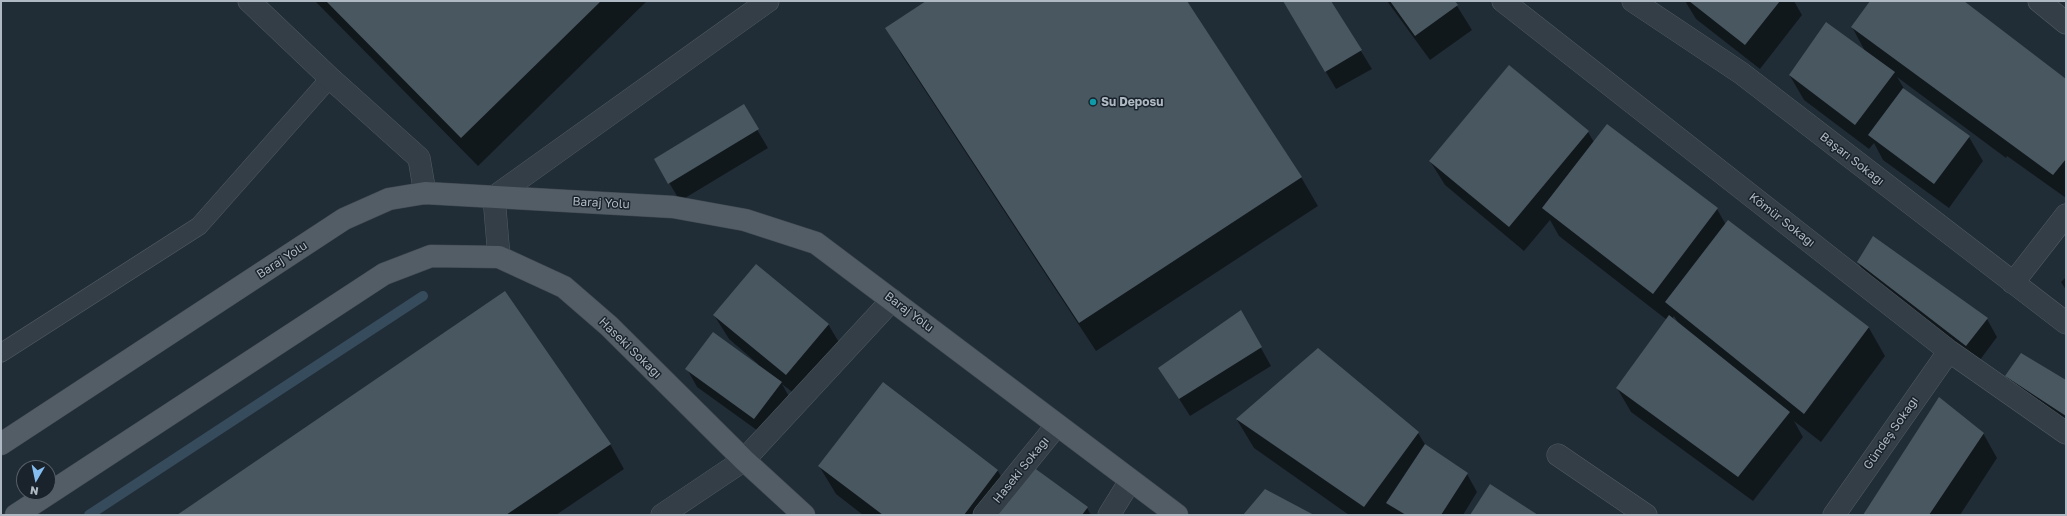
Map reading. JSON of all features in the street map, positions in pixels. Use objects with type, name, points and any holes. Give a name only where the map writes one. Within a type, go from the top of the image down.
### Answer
[{"type":"main road","name":"Baraj Yolu","points":[[1,444],[344,219],[389,199],[425,193],[673,207],[745,220],[816,243],[1177,515]]},
{"type":"main road","points":[[16,515],[384,274],[431,256],[499,257]]},
{"type":"main road","name":"Haseki Sokağı","points":[[499,257],[564,287],[609,326],[744,460],[804,515]]},
{"type":"street","points":[[249,1],[330,78],[419,158],[425,193]]},
{"type":"street","points":[[499,257],[494,197],[768,1]]},
{"type":"street","name":"Kömür Sokağı","points":[[1503,1],[1949,351],[2066,433]]},
{"type":"street","name":"Başarı Sokağı","points":[[1633,1],[1741,73],[2066,323]]},
{"type":"street","points":[[2039,1],[2066,23]]},
{"type":"street","points":[[2013,283],[2066,215]]},
{"type":"street","points":[[662,515],[744,460],[892,300]]},
{"type":"street","name":"Gündeş Sokağı","points":[[1834,515],[1949,351]]},
{"type":"street","name":"Haseki Sokağı","points":[[984,515],[1057,425]]},
{"type":"street","points":[[1558,455],[1646,515]]},
{"type":"street","points":[[1109,515],[1130,481]]},
{"type":"lane","points":[[1,353],[199,226],[330,78]]},
{"type":"building","points":[[326,1],[601,1],[461,138]]},
{"type":"building","name":"Su Deposu","points":[[926,1],[1187,1],[1302,177],[1079,323],[885,28]]},
{"type":"building","points":[[1283,1],[1331,1],[1362,50],[1325,72]]},
{"type":"building","points":[[1390,1],[1455,1],[1458,5],[1415,36]]},
{"type":"building","points":[[1689,1],[1780,1],[1745,45]]},
{"type":"building","points":[[1870,1],[1964,1],[2066,79],[2066,159],[2053,175],[1851,27]]},
{"type":"building","points":[[1826,22],[1895,72],[1855,125],[1789,75]]},
{"type":"building","points":[[1509,65],[1589,131],[1509,227],[1429,161]]},
{"type":"building","points":[[1903,88],[1970,136],[1934,184],[1868,135]]},
{"type":"building","points":[[744,104],[759,129],[668,184],[654,159]]},
{"type":"building","points":[[1607,124],[1718,208],[1653,294],[1542,208]]},
{"type":"building","points":[[1728,220],[1869,327],[1804,414],[1665,302]]},
{"type":"building","points":[[1873,236],[1988,318],[1966,346],[1857,262]]},
{"type":"building","points":[[756,264],[829,324],[786,375],[713,315]]},
{"type":"building","points":[[505,291],[611,444],[506,515],[177,515]]},
{"type":"building","points":[[1241,310],[1262,347],[1179,399],[1158,368]]},
{"type":"building","points":[[1669,315],[1790,412],[1738,477],[1616,388]]},
{"type":"building","points":[[713,332],[782,382],[754,419],[685,369]]},
{"type":"building","points":[[1318,348],[1419,432],[1364,507],[1236,419]]},
{"type":"building","points":[[2021,353],[2066,380],[2066,416],[2005,376]]},
{"type":"building","points":[[883,382],[998,470],[964,515],[883,515],[818,466]]},
{"type":"building","points":[[1939,397],[1984,433],[1929,515],[1863,515]]},
{"type":"building","points":[[1425,444],[1468,473],[1441,515],[1406,515],[1386,503]]},
{"type":"building","points":[[1033,467],[1088,507],[1082,515],[997,515]]},
{"type":"building","points":[[1490,484],[1538,515],[1470,515]]},
{"type":"building","points":[[1265,489],[1314,515],[1243,515]]},
{"type":"waterway","points":[[89,515],[423,296]]},
{"type":"place","name":"Su Deposu","points":[[1093,102]]}]
